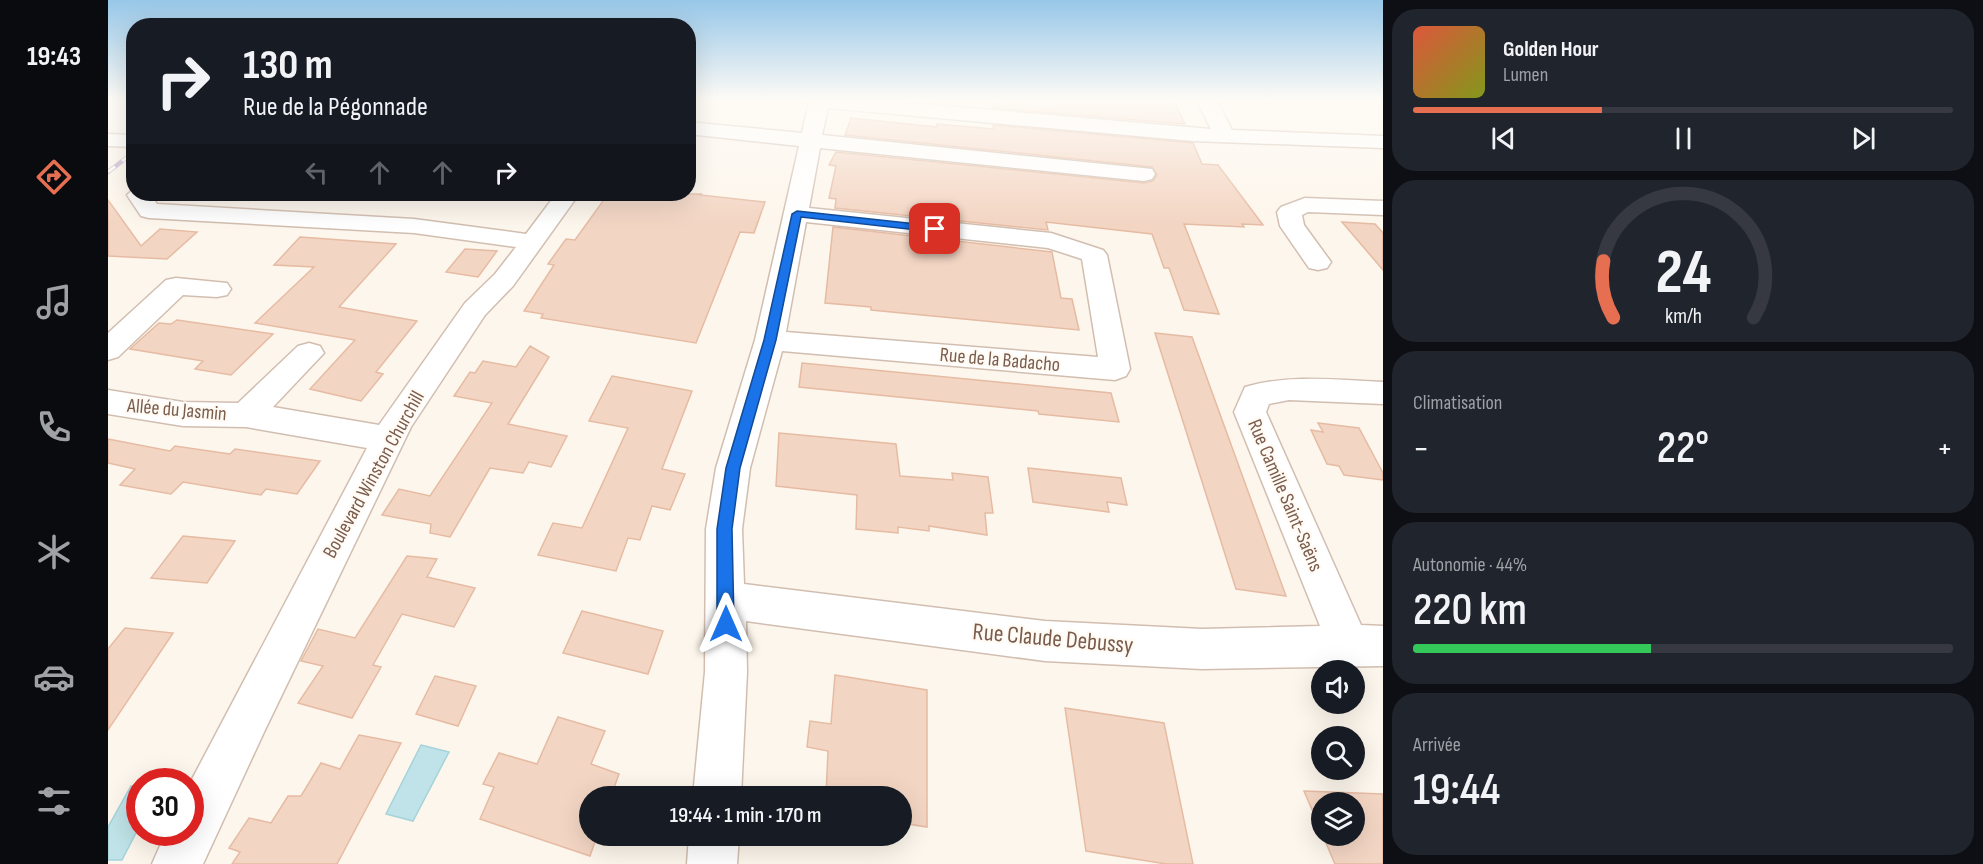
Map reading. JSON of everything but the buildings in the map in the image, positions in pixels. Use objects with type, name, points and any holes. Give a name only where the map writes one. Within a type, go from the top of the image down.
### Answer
[{"type":"street","points":[[718,786],[726,672],[724,529],[733,468],[770,340],[811,141]]},
{"type":"street","points":[[833,141],[1144,174]]},
{"type":"street","points":[[1362,141],[1383,142]]},
{"type":"street","points":[[143,201],[149,210],[414,226],[533,242]]},
{"type":"street","name":"Boulevard Winston Churchill","points":[[177,864],[258,695],[397,422],[475,309],[504,280],[562,201]]},
{"type":"street","points":[[1318,262],[1292,226],[1288,212],[1305,205],[1383,208]]},
{"type":"street","name":"Rue de la Badacho","points":[[770,340],[1115,369],[1094,255],[1051,241],[797,214]]},
{"type":"street","points":[[108,350],[176,286],[217,289]]},
{"type":"street","name":"Allée du Jasmin","points":[[246,415],[309,354]]},
{"type":"street","name":"Rue Camille Saint-Saëns","points":[[1366,646],[1251,412],[1256,395],[1289,389],[1383,393]]},
{"type":"street","name":"Allée du Jasmin","points":[[108,402],[183,414],[246,415],[388,439]]},
{"type":"street","name":"Rue Claude Debussy","points":[[725,600],[1045,641],[1202,650],[1366,646]]},
{"type":"street","points":[[712,864],[713,846]]},
{"type":"water","points":[[421,745],[449,752],[413,821],[386,814]]},
{"type":"water","points":[[126,795],[126,846],[129,846],[122,860],[108,860],[108,827]]},
{"type":"railway","points":[[108,172],[126,158]]},
{"type":"route","points":[[726,624],[724,529],[733,468],[770,340],[797,214],[935,229]]}]
